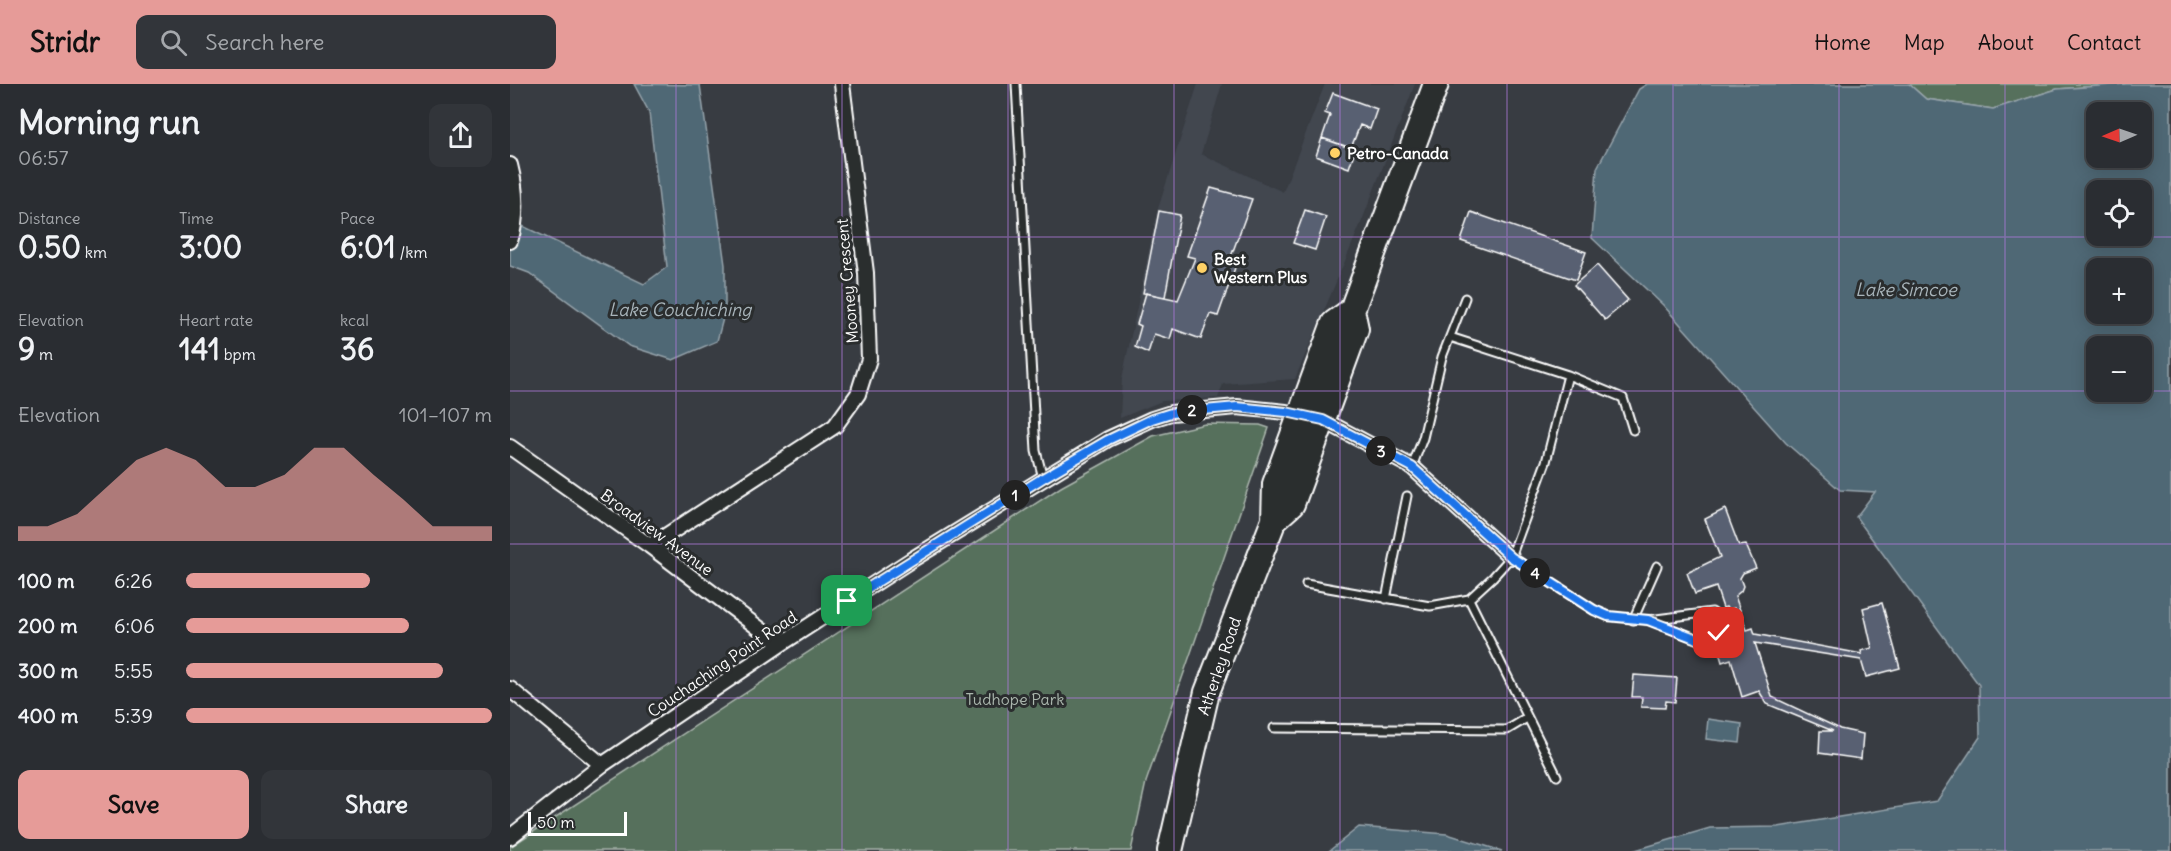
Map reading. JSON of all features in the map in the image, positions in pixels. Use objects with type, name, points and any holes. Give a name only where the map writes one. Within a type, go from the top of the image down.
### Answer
[{"type":"highway","name":"Atherley Road","points":[[1170,851],[1207,692],[1274,520],[1292,504],[1312,417],[1356,329],[1352,310],[1436,84]]},
{"type":"street","name":"Mooney Crescent","points":[[650,546],[834,426],[858,394],[869,358],[866,273],[842,84]]},
{"type":"street","points":[[510,165],[514,180],[514,229],[510,240]]},
{"type":"street","name":"Couchaching Point Road","points":[[510,837],[602,765],[784,642],[1043,478],[1108,440],[1152,419],[1171,413],[1237,407],[1312,417]]},
{"type":"street","points":[[1312,417],[1412,467],[1511,557]]},
{"type":"street","name":"Broadview Avenue","points":[[510,447],[650,546],[768,635],[784,642]]},
{"type":"street","points":[[510,689],[602,765]]},
{"type":"lane","points":[[1016,84],[1035,444],[1043,478]]},
{"type":"lane","points":[[1412,467],[1423,438],[1442,357],[1465,298]]},
{"type":"lane","points":[[1450,337],[1568,375],[1623,398],[1633,430]]},
{"type":"lane","points":[[1306,584],[1430,606],[1469,599],[1511,557],[1546,462],[1568,375]]},
{"type":"lane","points":[[1386,599],[1407,496]]},
{"type":"lane","points":[[1511,557],[1594,610],[1608,616],[1648,620],[1712,612],[1719,617],[1721,623],[1718,636],[1711,642],[1705,642],[1648,620]]},
{"type":"lane","points":[[1633,620],[1657,566]]},
{"type":"lane","points":[[1469,599],[1557,776]]},
{"type":"lane","points":[[1274,728],[1506,730],[1527,718]]},
{"type":"shaded area","points":[[1198,84],[1222,84],[1201,154],[1283,192],[1325,84],[1415,84],[1361,223],[1295,379],[1223,384],[1218,398],[1162,401],[1120,418],[1122,379],[1157,212]]},
{"type":"green space","points":[[1909,84],[2126,84],[2057,89],[1993,109],[1926,99]]},
{"type":"green space","name":"Tudhope Park","points":[[1205,424],[1260,425],[1269,428],[1146,782],[1131,851],[510,851],[510,847],[1061,487],[1153,436]]},
{"type":"water","name":"Lake Couchiching","points":[[634,84],[700,85],[725,265],[725,311],[717,341],[673,360],[629,346],[529,273],[510,266],[510,220],[644,284],[667,267],[649,112]]},
{"type":"water","name":"Lake Simcoe","points":[[1647,84],[1909,84],[1926,99],[1993,109],[2057,89],[2126,84],[2171,84],[2171,851],[1632,851],[1710,828],[1778,827],[1937,801],[1980,737],[1979,685],[1856,517],[1875,492],[1840,490],[1786,443],[1663,305],[1592,238],[1597,168],[1639,89]]},
{"type":"water","points":[[1708,719],[1742,724],[1740,743],[1706,739]]},
{"type":"water","points":[[1359,827],[1447,834],[1502,851],[1329,851]]},
{"type":"building","points":[[1333,93],[1377,109],[1370,129],[1360,125],[1351,148],[1322,138],[1330,115],[1325,113]]},
{"type":"building","name":"Petro-Canada","points":[[1322,138],[1355,150],[1349,168],[1316,156]]},
{"type":"building","points":[[1211,188],[1252,199],[1229,262],[1236,265],[1218,316],[1210,314],[1201,339],[1173,329],[1170,339],[1154,334],[1148,353],[1135,347],[1141,326],[1137,324],[1146,293],[1178,300],[1195,258],[1187,256]]},
{"type":"building","points":[[1305,210],[1326,217],[1315,250],[1293,243]]},
{"type":"building","points":[[1159,211],[1180,215],[1165,297],[1143,293]]},
{"type":"building","points":[[1471,212],[1586,252],[1576,280],[1461,241]]},
{"type":"building","points":[[1597,265],[1628,300],[1605,320],[1574,285]]},
{"type":"building","points":[[1725,509],[1739,546],[1746,545],[1756,568],[1743,573],[1740,578],[1743,586],[1735,596],[1747,630],[1753,628],[1755,634],[1862,654],[1861,651],[1872,648],[1863,608],[1882,603],[1900,668],[1866,677],[1861,660],[1755,643],[1772,697],[1840,729],[1863,734],[1861,759],[1819,753],[1820,731],[1833,731],[1767,704],[1759,691],[1742,697],[1731,659],[1722,662],[1716,642],[1742,634],[1734,608],[1728,610],[1726,607],[1723,608],[1716,587],[1695,594],[1687,573],[1720,557],[1705,519]]},
{"type":"building","points":[[1634,675],[1677,678],[1675,702],[1666,701],[1665,708],[1641,707],[1642,697],[1632,697]]},
{"type":"place","name":"Petro-Canada","points":[[1335,153]]},
{"type":"place","name":"Best Western Plus","points":[[1202,268]]},
{"type":"route","points":[[847,601],[910,560],[1108,440],[1152,419],[1171,413],[1206,408],[1237,407],[1286,412],[1323,420],[1412,467],[1511,557],[1594,610],[1608,616],[1648,620],[1697,641],[1711,642],[1719,633]]}]
